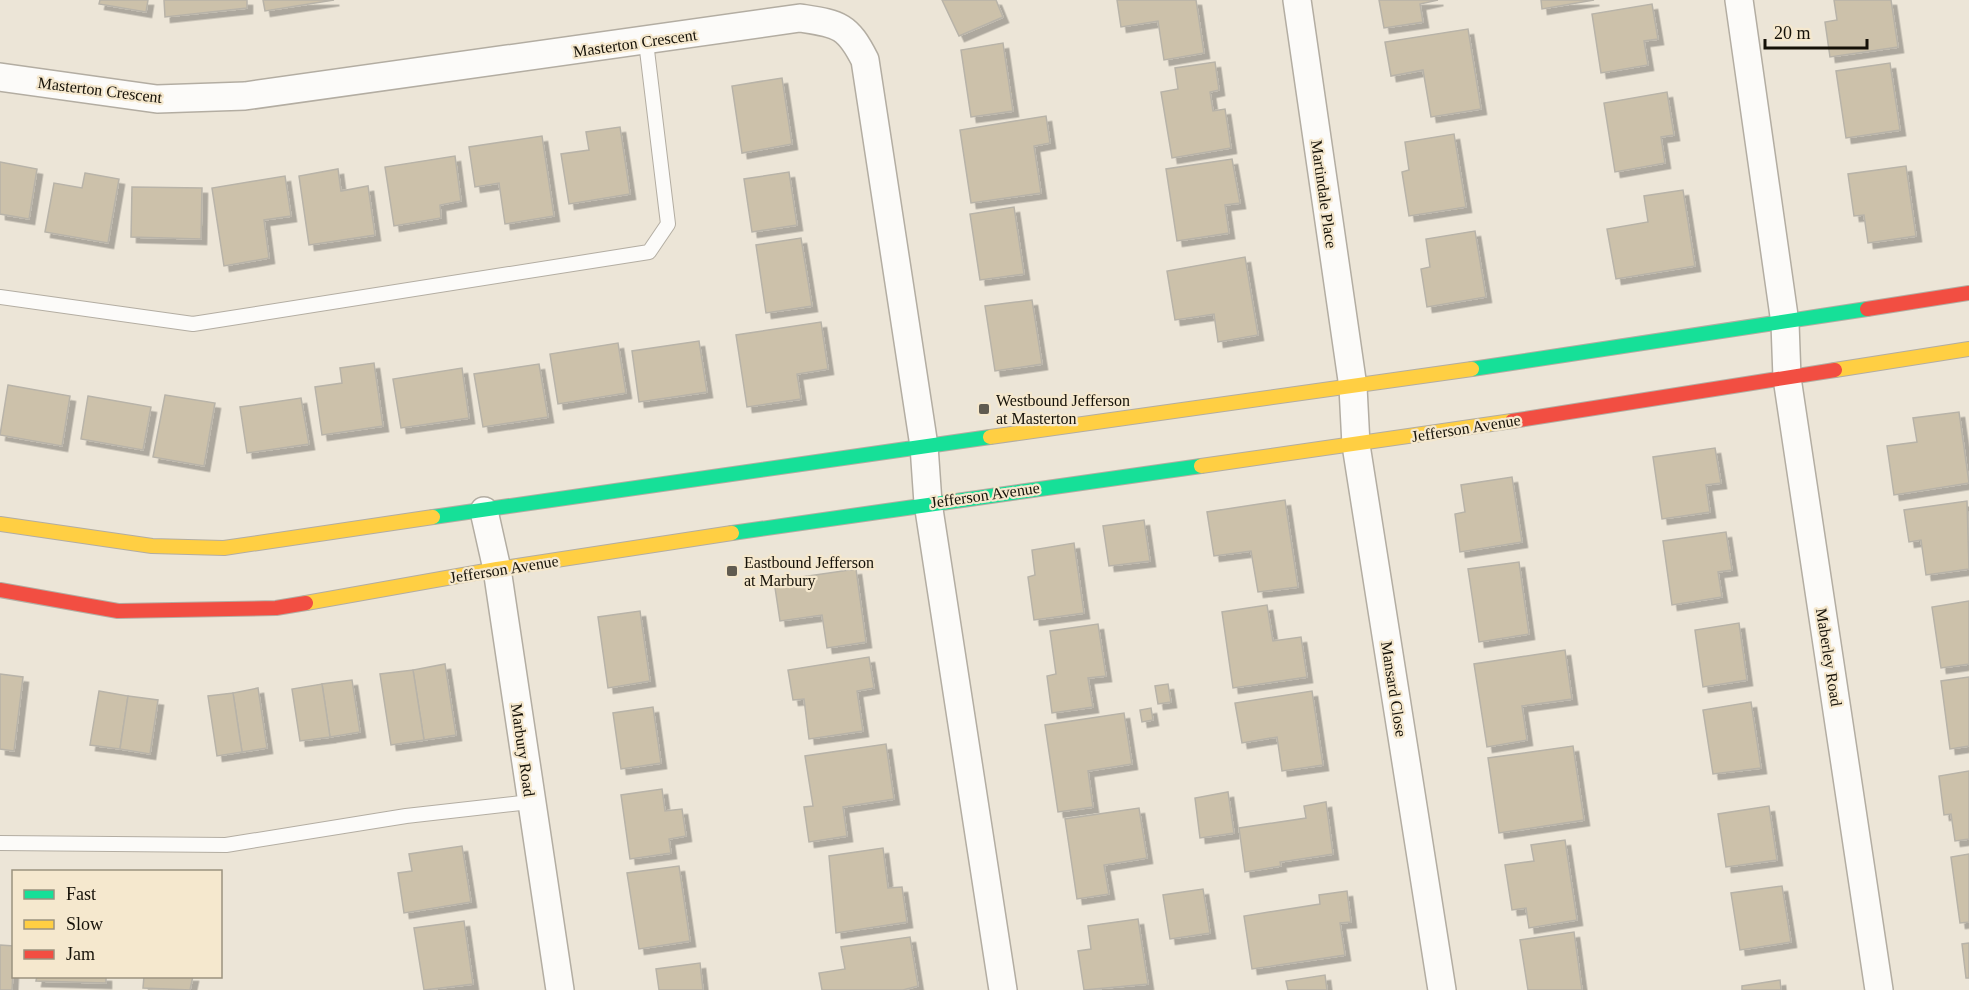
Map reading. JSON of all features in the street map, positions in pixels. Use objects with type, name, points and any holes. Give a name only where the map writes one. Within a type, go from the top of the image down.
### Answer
[{"type":"street","name":"Martindale Place","points":[[1297,0],[1353,387]]},
{"type":"street","points":[[1738,0],[1785,322]]},
{"type":"street","name":"Masterton Crescent","points":[[0,77],[158,99],[244,96],[646,42],[800,18],[831,23],[852,35],[865,60],[924,446]]},
{"type":"street","points":[[0,524],[152,546],[224,548],[924,446],[1353,387],[1969,293]]},
{"type":"street","name":"Maberley Road","points":[[1785,322],[1787,378],[1879,990]]},
{"type":"street","name":"Jefferson Avenue","points":[[0,590],[118,611],[276,608],[497,569],[928,503],[1356,445],[1969,349]]},
{"type":"street","name":"Mansard Close","points":[[1353,387],[1356,445],[1442,990]]},
{"type":"street","points":[[924,446],[928,503],[1003,990]]},
{"type":"street","name":"Marbury Road","points":[[484,511],[497,569],[530,802],[560,990]]},
{"type":"lane","points":[[0,297],[193,324],[649,252],[668,224],[646,42]]},
{"type":"lane","points":[[0,843],[226,845],[406,816],[530,802]]},
{"type":"building","points":[[100,0],[148,0],[146,12],[99,4]]},
{"type":"building","points":[[164,0],[247,0],[247,8],[165,17]]},
{"type":"building","points":[[263,0],[334,0],[265,11]]},
{"type":"building","points":[[942,0],[996,0],[1003,17],[959,36]]},
{"type":"building","points":[[1117,0],[1196,0],[1204,53],[1164,60],[1158,21],[1121,27]]},
{"type":"building","points":[[1379,0],[1438,0],[1420,4],[1423,22],[1384,28]]},
{"type":"building","points":[[1541,0],[1594,0],[1542,9]]},
{"type":"building","points":[[1834,0],[1891,0],[1898,47],[1830,57],[1825,22],[1837,20]]},
{"type":"building","points":[[1652,4],[1658,39],[1644,41],[1648,65],[1601,73],[1592,14]]},
{"type":"building","points":[[1468,29],[1481,109],[1431,117],[1423,70],[1391,76],[1385,42]]},
{"type":"building","points":[[1003,43],[1013,111],[971,117],[961,50]]},
{"type":"building","points":[[1215,62],[1219,90],[1210,92],[1213,111],[1225,109],[1231,148],[1172,158],[1161,92],[1178,89],[1175,68]]},
{"type":"building","points":[[1890,63],[1900,130],[1846,138],[1836,71]]},
{"type":"building","points":[[782,78],[792,144],[742,153],[732,86]]},
{"type":"building","points":[[1667,92],[1674,135],[1661,137],[1665,163],[1615,172],[1604,103]]},
{"type":"building","points":[[1046,116],[1050,143],[1034,146],[1041,193],[971,203],[960,130]]},
{"type":"building","points":[[620,127],[630,194],[569,204],[561,154],[589,150],[586,132]]},
{"type":"building","points":[[1454,134],[1466,207],[1409,216],[1402,172],[1409,170],[1405,142]]},
{"type":"building","points":[[542,136],[554,216],[505,224],[499,183],[475,187],[469,147]]},
{"type":"building","points":[[455,156],[461,201],[440,205],[441,218],[394,226],[385,167]]},
{"type":"building","points":[[1232,159],[1240,203],[1225,205],[1229,233],[1177,241],[1166,169]]},
{"type":"building","points":[[0,162],[37,169],[29,219],[0,214]]},
{"type":"building","points":[[1906,166],[1916,236],[1868,243],[1864,215],[1854,216],[1848,174]]},
{"type":"building","points":[[338,169],[341,191],[368,186],[375,235],[309,245],[299,176]]},
{"type":"building","points":[[789,172],[797,225],[752,232],[744,179]]},
{"type":"building","points":[[85,173],[119,179],[108,243],[45,232],[54,183],[82,188]]},
{"type":"building","points":[[285,176],[291,216],[264,220],[269,258],[224,266],[212,188]]},
{"type":"building","points":[[132,187],[202,188],[201,239],[131,237]]},
{"type":"building","points":[[1683,190],[1695,266],[1616,279],[1607,229],[1648,222],[1644,196]]},
{"type":"building","points":[[1014,207],[1024,274],[980,280],[970,214]]},
{"type":"building","points":[[1475,231],[1486,297],[1427,307],[1421,269],[1430,267],[1426,239]]},
{"type":"building","points":[[801,238],[812,306],[766,313],[756,245]]},
{"type":"building","points":[[1245,257],[1258,335],[1218,342],[1214,314],[1175,320],[1167,271]]},
{"type":"building","points":[[1032,300],[1042,364],[995,371],[985,306]]},
{"type":"building","points":[[821,322],[828,369],[797,374],[801,399],[747,407],[736,335]]},
{"type":"building","points":[[699,341],[707,392],[639,402],[632,351]]},
{"type":"building","points":[[618,343],[626,393],[558,404],[550,354]]},
{"type":"building","points":[[374,363],[383,426],[322,435],[315,387],[342,383],[340,368]]},
{"type":"building","points":[[539,364],[548,417],[483,427],[474,374]]},
{"type":"building","points":[[462,368],[469,418],[401,428],[393,379]]},
{"type":"building","points":[[8,385],[70,396],[62,446],[0,435]]},
{"type":"building","points":[[165,395],[215,403],[204,466],[153,457]]},
{"type":"building","points":[[88,396],[151,407],[143,450],[81,439]]},
{"type":"building","points":[[301,398],[309,444],[247,453],[240,407]]},
{"type":"building","points":[[1959,412],[1969,483],[1894,495],[1887,446],[1917,442],[1913,418]]},
{"type":"building","points":[[1715,448],[1721,483],[1706,485],[1710,512],[1662,519],[1653,457]]},
{"type":"building","points":[[1512,477],[1522,542],[1460,552],[1455,514],[1465,512],[1461,485]]},
{"type":"building","points":[[1285,500],[1298,587],[1258,592],[1251,551],[1214,556],[1207,512]]},
{"type":"building","points":[[1967,501],[1969,569],[1926,575],[1921,540],[1909,542],[1904,510]]},
{"type":"building","points":[[1144,520],[1150,561],[1109,566],[1103,526]]},
{"type":"building","points":[[1726,532],[1732,570],[1718,572],[1722,597],[1672,605],[1663,541]]},
{"type":"building","points":[[1074,543],[1084,613],[1034,620],[1028,577],[1035,575],[1032,550]]},
{"type":"building","points":[[1519,562],[1529,634],[1479,642],[1468,569]]},
{"type":"building","points":[[856,569],[866,642],[827,648],[822,615],[780,621],[774,581]]},
{"type":"building","points":[[1969,601],[1969,664],[1941,668],[1932,607]]},
{"type":"building","points":[[1267,605],[1273,641],[1301,637],[1307,677],[1233,688],[1222,612]]},
{"type":"building","points":[[640,611],[650,681],[608,688],[598,617]]},
{"type":"building","points":[[1739,623],[1747,680],[1703,687],[1695,630]]},
{"type":"building","points":[[1098,624],[1106,676],[1088,678],[1093,707],[1052,713],[1047,676],[1056,674],[1050,631]]},
{"type":"building","points":[[1565,650],[1572,699],[1522,706],[1527,740],[1487,747],[1474,664]]},
{"type":"building","points":[[869,657],[874,688],[857,691],[863,731],[809,739],[804,699],[793,700],[788,670]]},
{"type":"building","points":[[445,664],[456,735],[424,740],[413,670]]},
{"type":"building","points":[[413,670],[424,740],[391,745],[380,674]]},
{"type":"building","points":[[0,674],[23,677],[14,751],[0,749]]},
{"type":"building","points":[[1969,677],[1969,746],[1950,749],[1941,681]]},
{"type":"building","points":[[352,680],[360,732],[330,737],[322,684]]},
{"type":"building","points":[[322,684],[330,737],[300,741],[292,689]]},
{"type":"building","points":[[1168,684],[1171,702],[1158,704],[1155,686]]},
{"type":"building","points":[[258,688],[267,748],[242,752],[233,693]]},
{"type":"building","points":[[99,691],[128,696],[120,749],[90,745]]},
{"type":"building","points":[[1312,691],[1323,765],[1282,771],[1277,737],[1242,743],[1235,703]]},
{"type":"building","points":[[233,693],[242,752],[217,756],[208,696]]},
{"type":"building","points":[[128,696],[158,700],[150,754],[120,749]]},
{"type":"building","points":[[1751,702],[1761,768],[1713,774],[1703,710]]},
{"type":"building","points":[[653,707],[661,763],[621,769],[613,713]]},
{"type":"building","points":[[1151,708],[1153,720],[1142,722],[1140,710]]},
{"type":"building","points":[[1124,713],[1132,764],[1088,771],[1093,807],[1058,812],[1045,725]]},
{"type":"building","points":[[886,744],[894,799],[843,807],[847,836],[809,842],[804,807],[813,806],[805,756]]},
{"type":"building","points":[[1573,746],[1584,820],[1499,833],[1488,758]]},
{"type":"building","points":[[1969,771],[1969,839],[1955,841],[1951,814],[1944,815],[1939,776]]},
{"type":"building","points":[[662,789],[665,811],[682,809],[686,836],[669,839],[671,853],[630,859],[621,795]]},
{"type":"building","points":[[1228,792],[1234,833],[1200,838],[1195,798]]},
{"type":"building","points":[[1326,802],[1333,854],[1280,862],[1281,866],[1245,872],[1239,828],[1306,818],[1304,806]]},
{"type":"building","points":[[1769,806],[1777,860],[1726,867],[1718,814]]},
{"type":"building","points":[[1139,808],[1147,858],[1104,865],[1109,894],[1077,899],[1065,819]]},
{"type":"building","points":[[1565,840],[1577,920],[1529,928],[1526,908],[1512,910],[1505,865],[1534,861],[1531,845]]},
{"type":"building","points":[[462,846],[471,902],[404,913],[398,873],[412,871],[409,854]]},
{"type":"building","points":[[883,848],[888,888],[902,887],[907,922],[836,933],[829,856]]},
{"type":"building","points":[[1969,854],[1969,922],[1960,923],[1951,857]]},
{"type":"building","points":[[679,866],[690,941],[639,949],[627,873]]},
{"type":"building","points":[[1782,886],[1791,942],[1740,950],[1731,893]]},
{"type":"building","points":[[1203,889],[1210,933],[1170,939],[1163,895]]},
{"type":"building","points":[[1347,891],[1351,922],[1340,923],[1345,955],[1252,969],[1244,916],[1320,904],[1319,895]]},
{"type":"building","points":[[1138,919],[1148,984],[1084,990],[1078,951],[1091,949],[1088,926]]},
{"type":"building","points":[[464,921],[473,984],[424,990],[414,928]]},
{"type":"building","points":[[1574,932],[1582,990],[1528,990],[1520,940]]},
{"type":"building","points":[[910,937],[918,986],[903,990],[822,990],[819,973],[845,969],[841,947]]},
{"type":"building","points":[[1969,943],[1969,978],[1966,978],[1962,944]]},
{"type":"building","points":[[0,945],[12,946],[12,990],[0,990]]},
{"type":"building","points":[[700,963],[703,990],[659,990],[656,969]]},
{"type":"building","points":[[1325,975],[1327,990],[1288,990],[1286,981]]},
{"type":"building","points":[[37,978],[106,978],[106,983],[36,981]]},
{"type":"building","points":[[144,978],[193,978],[190,990],[143,988]]},
{"type":"building","points":[[1780,980],[1781,990],[1742,990],[1742,986]]},
{"type":"traffic: fast","points":[[1472,369],[1867,309]]},
{"type":"traffic: fast","points":[[433,517],[990,437]]},
{"type":"traffic: fast","points":[[732,533],[1201,466]]},
{"type":"traffic: slow","points":[[1835,370],[1969,349]]},
{"type":"traffic: slow","points":[[990,437],[1472,369]]},
{"type":"traffic: slow","points":[[1201,466],[1512,421]]},
{"type":"traffic: slow","points":[[0,524],[152,546],[224,548],[433,517]]},
{"type":"traffic: slow","points":[[306,603],[497,569],[732,533]]},
{"type":"traffic: jam","points":[[1867,309],[1969,293]]},
{"type":"traffic: jam","points":[[1512,421],[1835,370]]},
{"type":"traffic: jam","points":[[0,590],[118,611],[276,608],[306,603]]},
{"type":"place","name":"Westbound Jefferson at Masterton","points":[[984,409]]},
{"type":"place","name":"Eastbound Jefferson at Marbury","points":[[732,571]]}]
